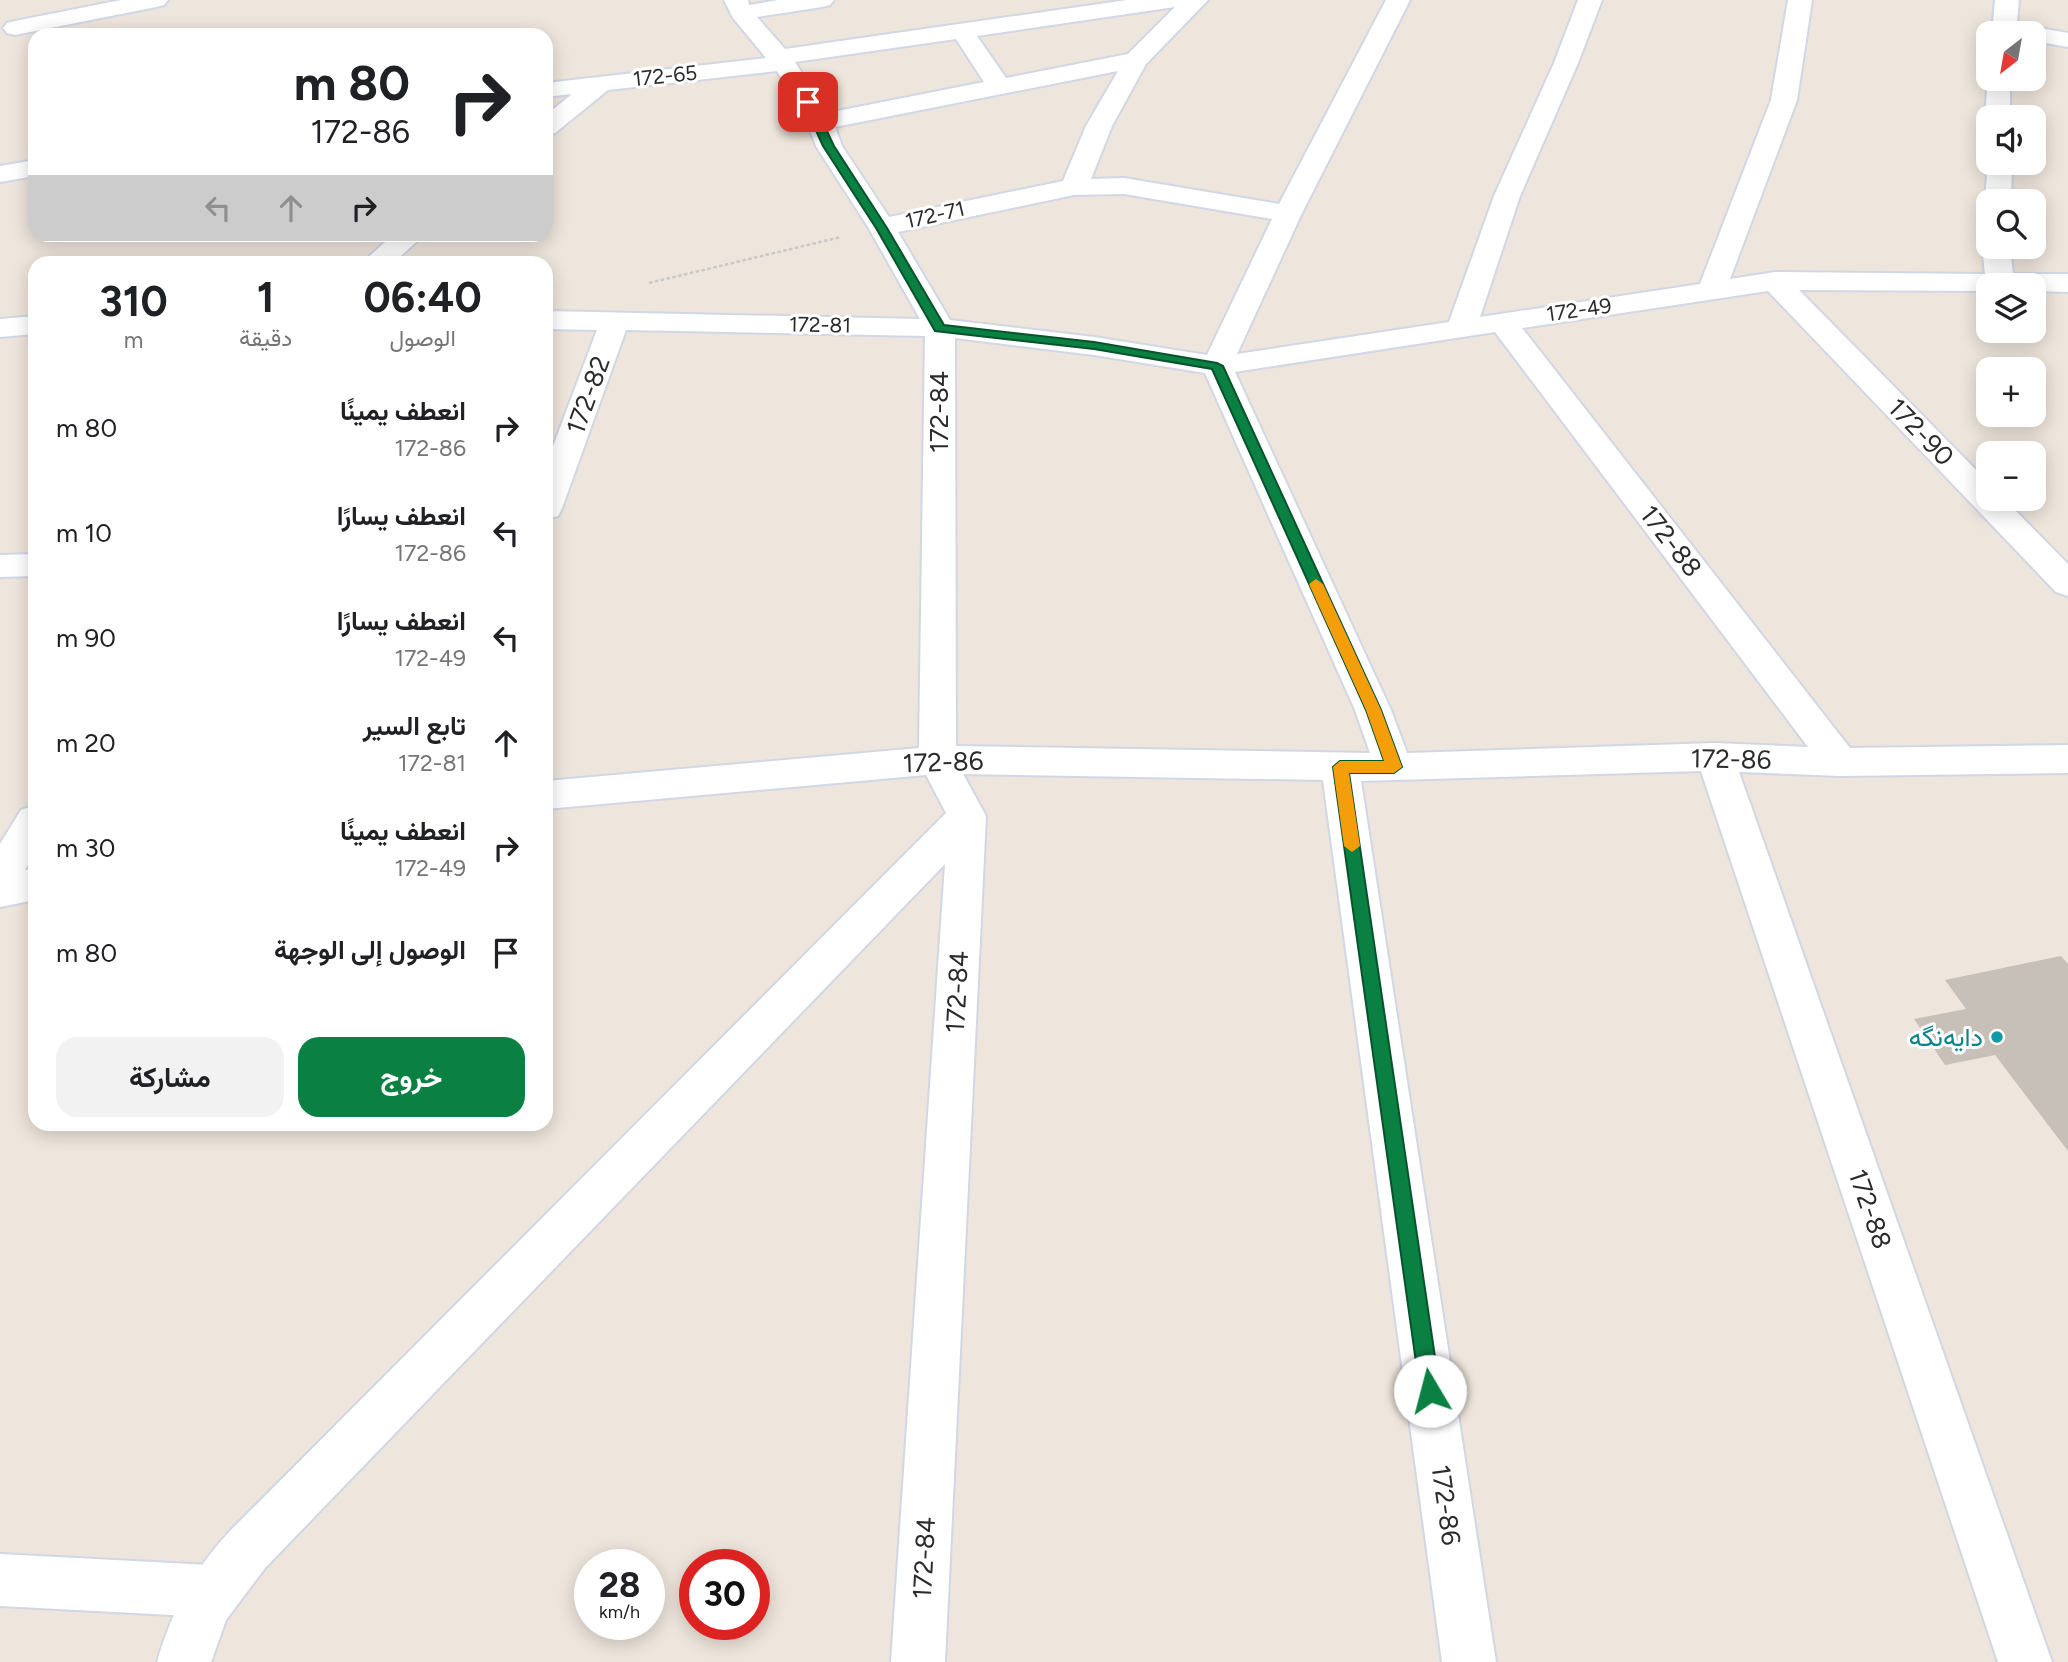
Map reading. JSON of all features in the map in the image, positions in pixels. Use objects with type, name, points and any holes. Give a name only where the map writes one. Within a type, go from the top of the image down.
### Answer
[{"type":"street","points":[[17,29],[156,0]]},
{"type":"street","points":[[738,6],[822,0]]},
{"type":"street","name":"172-65","points":[[553,89],[782,60],[1108,4],[1175,0]]},
{"type":"street","points":[[1074,187],[1099,125],[1136,60],[1196,0]]},
{"type":"street","points":[[1394,767],[1373,710],[1217,366],[1287,213],[1398,0]]},
{"type":"street","points":[[1462,327],[1507,195],[1566,63],[1590,0]]},
{"type":"street","points":[[1712,290],[1784,100],[1800,0]]},
{"type":"street","points":[[2005,21],[2007,0]]},
{"type":"street","points":[[738,6],[782,60],[820,122],[829,146],[882,228],[940,328]]},
{"type":"street","points":[[961,29],[1000,87]]},
{"type":"street","points":[[2046,36],[2068,40]]},
{"type":"street","points":[[820,122],[1136,60]]},
{"type":"street","points":[[553,122],[603,82]]},
{"type":"street","points":[[0,174],[28,169]]},
{"type":"street","name":"172-71","points":[[882,228],[1074,187],[1124,186],[1182,198],[1287,213]]},
{"type":"street","points":[[384,256],[402,242]]},
{"type":"street","name":"172-49","points":[[1094,346],[1217,366],[1775,281],[1976,283]]},
{"type":"street","name":"172-90","points":[[1775,281],[2068,584]]},
{"type":"street","name":"172-49","points":[[2046,283],[2068,283]]},
{"type":"street","name":"172-81","points":[[553,320],[940,328],[1094,346]]},
{"type":"street","name":"172-82","points":[[553,489],[615,321]]},
{"type":"street","name":"172-88","points":[[1501,321],[1840,761]]},
{"type":"street","name":"172-84","points":[[918,1662],[967,816],[937,760],[940,328]]},
{"type":"street","points":[[0,566],[28,565]]},
{"type":"street","name":"172-88","points":[[1715,757],[2025,1662]]},
{"type":"street","name":"172-86","points":[[553,794],[937,760],[1394,767],[1715,757],[1840,761],[2068,759]]},
{"type":"street","name":"172-86","points":[[1340,767],[1469,1662]]},
{"type":"street","points":[[184,1662],[192,1630],[210,1591],[256,1540],[967,816]]},
{"type":"street","points":[[0,877],[28,832]]},
{"type":"street","points":[[0,891],[28,885]]},
{"type":"street","points":[[0,1580],[210,1591]]},
{"type":"path","name":"172-71","points":[[640,285],[882,228]]},
{"type":"building","name":"دایەنگە","points":[[2061,956],[2068,964],[2068,1151],[1995,1055],[1945,1065],[1914,1019],[1966,1009],[1945,980]]},
{"type":"slow traffic","points":[[1316,584],[1373,710],[1394,767],[1340,767],[1352,846]]},
{"type":"place","name":"دایەنگە","points":[[1997,1037]]},
{"type":"route","points":[[808,102],[820,122],[829,146],[882,228],[940,328],[1094,346],[1217,366],[1373,710],[1394,767],[1340,767],[1430,1391]]}]
